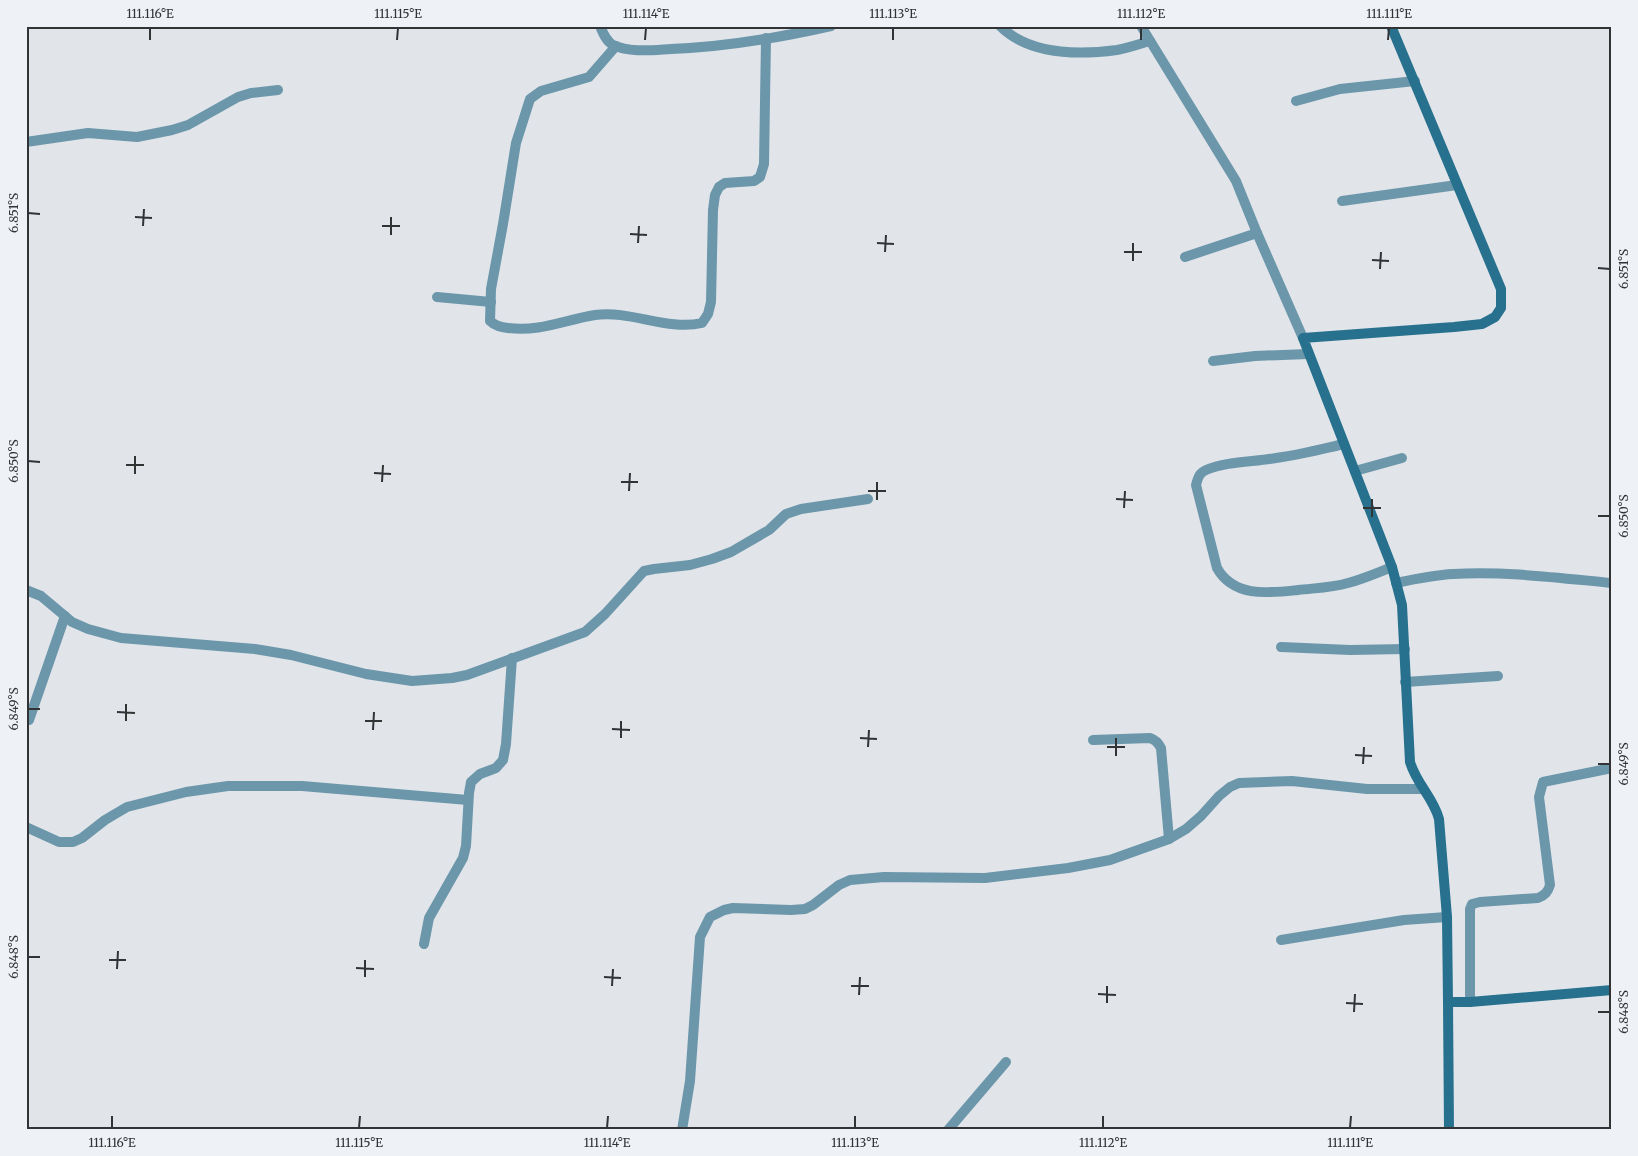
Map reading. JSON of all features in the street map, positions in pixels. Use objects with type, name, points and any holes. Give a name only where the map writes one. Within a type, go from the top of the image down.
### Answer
[{"type":"street","points":[[600,26],[606,38],[616,46],[655,50],[704,48],[831,26]]},
{"type":"street","points":[[1000,26],[1007,33],[1029,46],[1069,52],[1118,50],[1150,41]]},
{"type":"street","points":[[1141,26],[1236,181],[1303,338],[1392,567],[1402,605],[1410,762],[1414,776],[1436,807],[1439,819],[1447,917],[1449,1130]]},
{"type":"street","points":[[1303,338],[1482,324],[1495,317],[1500,308],[1501,289],[1391,26]]},
{"type":"street","points":[[616,46],[589,77],[547,89],[534,94],[530,99],[516,143],[491,289],[490,321],[494,324],[511,328],[537,329],[595,315],[682,325],[702,323],[708,314],[712,302],[714,210],[719,187],[724,183],[754,181],[760,177],[763,171],[766,143],[766,38]]},
{"type":"street","points":[[1296,102],[1340,89],[1415,81]]},
{"type":"street","points":[[26,142],[88,133],[137,137],[172,130],[188,126],[238,97],[251,93],[278,90]]},
{"type":"street","points":[[1342,201],[1458,185]]},
{"type":"street","points":[[1186,257],[1257,233]]},
{"type":"street","points":[[437,297],[490,302]]},
{"type":"street","points":[[1213,361],[1255,356],[1308,354]]},
{"type":"street","points":[[1344,444],[1277,458],[1227,465],[1208,469],[1202,473],[1198,477],[1196,485],[1217,568],[1224,579],[1232,585],[1256,592],[1275,592],[1339,586],[1392,567]]},
{"type":"street","points":[[1355,471],[1402,458]]},
{"type":"street","points":[[26,590],[41,596],[65,616],[88,629],[121,638],[255,649],[291,655],[366,674],[412,680],[452,678],[467,675],[585,632],[605,614],[644,571],[654,568],[690,565],[731,552],[762,534],[786,514],[801,509],[868,500]]},
{"type":"street","points":[[1396,582],[1431,576],[1464,574],[1528,576],[1612,583]]},
{"type":"street","points":[[29,720],[65,616]]},
{"type":"street","points":[[1281,647],[1350,650],[1405,649]]},
{"type":"street","points":[[424,944],[429,918],[463,858],[466,846],[468,800],[471,782],[475,778],[496,768],[503,760],[506,744],[512,658]]},
{"type":"street","points":[[1405,682],[1498,676]]},
{"type":"street","points":[[1093,740],[1150,738],[1159,744],[1161,748],[1169,839]]},
{"type":"street","points":[[1470,1002],[1470,909],[1472,904],[1538,898],[1544,896],[1550,885],[1539,797],[1543,782],[1612,768]]},
{"type":"street","points":[[682,1130],[690,1081],[700,937],[710,918],[716,913],[733,908],[805,909],[839,885],[850,880],[985,878],[1091,865],[1169,839],[1201,816],[1230,787],[1239,783],[1292,781],[1366,789],[1423,789]]},
{"type":"street","points":[[26,828],[59,842],[73,842],[82,838],[105,820],[127,807],[186,792],[228,786],[302,786],[468,800]]},
{"type":"street","points":[[1282,940],[1404,920],[1447,917]]},
{"type":"street","points":[[1448,1002],[1470,1002],[1612,990]]},
{"type":"street","points":[[948,1130],[1006,1062]]}]
